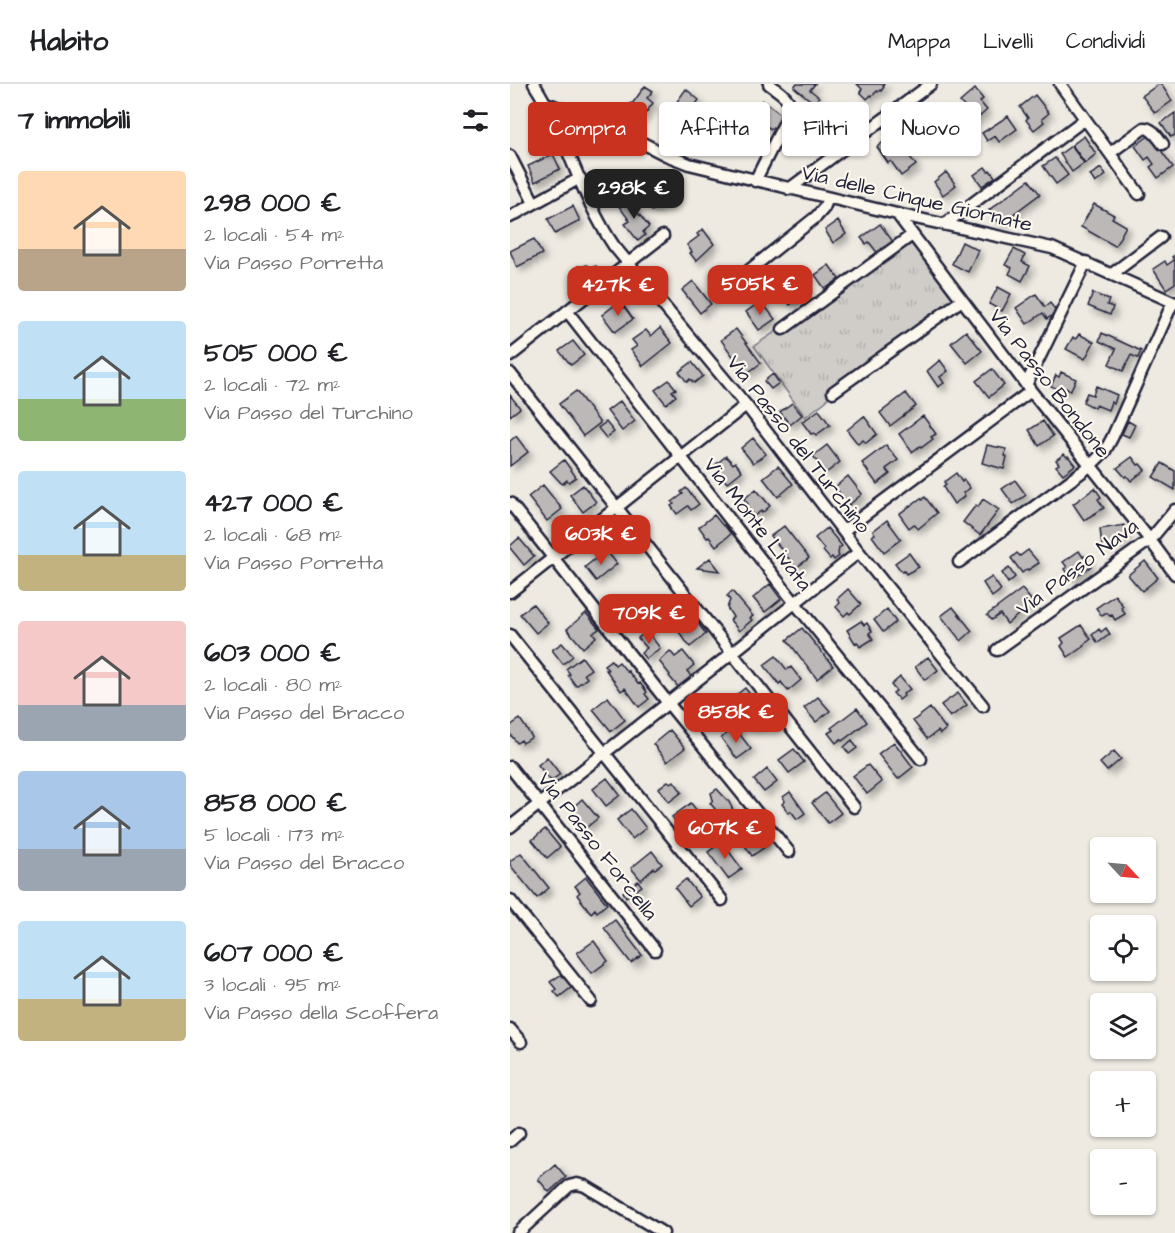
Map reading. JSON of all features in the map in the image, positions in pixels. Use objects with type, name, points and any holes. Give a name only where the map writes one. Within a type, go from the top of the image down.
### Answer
[{"type":"street","name":"Via Passo del Turchino","points":[[534,84],[545,102]]},
{"type":"street","points":[[755,181],[790,110],[787,99],[769,84]]},
{"type":"street","points":[[789,189],[931,84]]},
{"type":"street","points":[[1060,84],[1139,194]]},
{"type":"street","points":[[945,224],[1085,119]]},
{"type":"street","points":[[1110,153],[1144,128],[1152,130],[1162,144]]},
{"type":"street","name":"Via delle Cinque Giornate","points":[[647,145],[683,162],[755,181],[1052,248],[1172,298]]},
{"type":"street","points":[[510,156],[534,203]]},
{"type":"street","name":"Via Passo del Turchino","points":[[569,156],[606,233],[628,263],[746,405],[859,552],[983,706]]},
{"type":"street","points":[[510,217],[579,178]]},
{"type":"street","points":[[747,272],[816,217],[824,208],[828,198]]},
{"type":"street","name":"Via Passo Bondone","points":[[897,214],[1029,388],[1175,574]]},
{"type":"street","points":[[783,329],[912,235]]},
{"type":"street","points":[[510,356],[663,236]]},
{"type":"street","points":[[1113,274],[1161,237]]},
{"type":"street","points":[[843,531],[1029,388],[1086,262]]},
{"type":"street","points":[[959,562],[1102,455],[1110,442],[1172,298]]},
{"type":"street","points":[[833,392],[962,300]]},
{"type":"street","name":"Via Monte Livata","points":[[567,311],[795,603],[921,759]]},
{"type":"street","points":[[510,373],[854,807]]},
{"type":"street","points":[[510,592],[746,405]]},
{"type":"street","points":[[510,503],[789,852]]},
{"type":"street","name":"Via Passo Nava","points":[[998,650],[1150,540],[1175,510]]},
{"type":"street","points":[[510,827],[859,552]]},
{"type":"street","points":[[510,635],[722,900]]},
{"type":"street","name":"Via Passo Forcella","points":[[510,767],[655,950]]},
{"type":"street","points":[[510,900],[591,1000]]},
{"type":"street","points":[[510,1029],[520,1042]]},
{"type":"street","points":[[510,1141],[519,1133]]},
{"type":"street","points":[[518,1233],[569,1186],[577,1184],[585,1186],[663,1233]]},
{"type":"green space","points":[[913,240],[958,298],[830,393],[826,401],[805,417],[754,346]]},
{"type":"building","points":[[796,84],[815,84],[810,90],[819,97],[813,102],[794,87]]},
{"type":"building","points":[[857,84],[884,84],[884,87],[867,99],[860,92],[862,89]]},
{"type":"building","points":[[1159,84],[1172,101],[1155,113],[1142,96]]},
{"type":"building","points":[[645,86],[653,91],[647,98],[653,103],[647,111],[647,102],[633,102]]},
{"type":"building","points":[[686,89],[699,100],[697,102],[677,102]]},
{"type":"building","points":[[975,89],[983,99],[980,102],[960,102]]},
{"type":"building","points":[[1035,95],[1049,113],[1042,119],[1044,122],[1034,130],[1020,107]]},
{"type":"building","points":[[981,103],[987,110],[981,115]]},
{"type":"building","points":[[770,106],[782,115],[779,119],[782,123],[777,130],[773,127],[771,129]]},
{"type":"building","points":[[1175,113],[1175,135],[1171,137],[1161,123]]},
{"type":"building","points":[[1008,116],[1017,129],[999,142],[995,136],[987,141],[982,133]]},
{"type":"building","points":[[1150,135],[1173,167],[1158,178],[1150,167],[1154,164],[1149,157],[1145,160],[1135,146]]},
{"type":"building","points":[[1084,136],[1096,154],[1085,163],[1072,145]]},
{"type":"building","points":[[1071,146],[1084,163],[1072,172],[1060,154]]},
{"type":"building","points":[[549,156],[554,156],[560,169],[535,182],[528,166]]},
{"type":"building","points":[[883,156],[909,156],[916,165],[901,176],[891,161],[888,163]]},
{"type":"building","points":[[1055,158],[1068,175],[1056,184],[1043,166]]},
{"type":"building","points":[[985,167],[995,177],[982,186],[974,175]]},
{"type":"building","points":[[1101,168],[1106,175],[1095,183],[1090,175]]},
{"type":"building","points":[[613,170],[619,178],[610,184],[604,177]]},
{"type":"building","points":[[649,170],[670,198],[652,211],[631,183]]},
{"type":"building","points":[[946,172],[956,185],[943,195],[934,182]]},
{"type":"building","points":[[1029,180],[1040,194],[1000,224],[989,210]]},
{"type":"building","points":[[627,199],[649,227],[638,241],[625,224],[630,221],[618,205]]},
{"type":"building","points":[[1094,204],[1114,215],[1112,218],[1126,226],[1115,246],[1081,227]]},
{"type":"building","points":[[573,206],[580,221],[555,234],[548,219]]},
{"type":"building","points":[[838,221],[846,234],[833,243],[825,230]]},
{"type":"building","points":[[880,224],[894,243],[879,255],[869,242],[866,244],[861,238]]},
{"type":"building","points":[[703,229],[714,244],[696,261],[687,245],[699,236],[697,234]]},
{"type":"building","points":[[534,239],[542,254],[517,267],[510,251]]},
{"type":"building","points":[[962,242],[978,250],[968,272],[952,264]]},
{"type":"building","points":[[1014,249],[1025,255],[1022,262],[1030,266],[1022,281],[1009,274],[1012,268],[1005,265]]},
{"type":"building","points":[[1175,255],[1175,283],[1166,289],[1153,269],[1165,261],[1167,265],[1174,260],[1172,257]]},
{"type":"building","points":[[587,265],[589,269],[596,266],[601,276],[594,279],[591,286],[572,279],[578,266]]},
{"type":"building","points":[[829,265],[839,279],[825,289],[815,275]]},
{"type":"building","points":[[793,275],[806,293],[790,305],[777,287]]},
{"type":"building","points":[[693,281],[711,304],[700,313],[682,290]]},
{"type":"building","points":[[998,287],[1011,294],[1002,311],[989,304]]},
{"type":"building","points":[[1093,293],[1109,300],[1107,305],[1113,307],[1110,315],[1088,306]]},
{"type":"building","points":[[1036,294],[1045,307],[1050,303],[1057,312],[1047,319],[1043,313],[1027,324],[1016,308]]},
{"type":"building","points":[[620,301],[633,319],[615,332],[602,315]]},
{"type":"building","points":[[761,301],[775,319],[759,330],[746,312]]},
{"type":"building","points":[[660,328],[672,343],[643,366],[631,350],[637,346],[632,340],[646,330],[651,336]]},
{"type":"building","points":[[736,329],[761,363],[746,374],[721,340]]},
{"type":"building","points":[[966,331],[982,351],[967,363],[951,343]]},
{"type":"building","points":[[1102,333],[1141,351],[1138,358],[1131,355],[1123,371],[1109,364],[1116,349],[1099,341]]},
{"type":"building","points":[[1079,334],[1094,342],[1085,359],[1066,349],[1073,337],[1076,339]]},
{"type":"building","points":[[573,341],[584,355],[571,365],[559,351]]},
{"type":"building","points":[[940,360],[948,371],[940,377],[944,383],[938,387],[927,371]]},
{"type":"building","points":[[692,362],[703,376],[694,383],[690,379],[687,382],[679,372]]},
{"type":"building","points":[[992,369],[1004,385],[989,397],[976,381]]},
{"type":"building","points":[[1061,372],[1076,379],[1070,391],[1066,388],[1064,392],[1051,386],[1056,375],[1059,377]]},
{"type":"building","points":[[773,374],[779,383],[771,389],[764,381]]},
{"type":"building","points":[[669,380],[676,389],[672,391],[676,396],[666,404],[655,390]]},
{"type":"building","points":[[1096,386],[1117,395],[1114,404],[1111,402],[1108,410],[1096,405],[1095,408],[1083,402],[1087,393],[1093,395]]},
{"type":"building","points":[[576,391],[600,423],[583,436],[559,404]]},
{"type":"building","points":[[906,393],[916,406],[890,426],[880,413]]},
{"type":"building","points":[[510,395],[520,408],[510,416]]},
{"type":"building","points":[[620,401],[635,421],[622,431],[607,411]]},
{"type":"building","points":[[792,403],[802,415],[790,425],[780,412]]},
{"type":"building","points":[[819,410],[830,425],[816,435],[811,434],[802,422]]},
{"type":"building","points":[[864,416],[877,434],[866,443],[863,440],[858,444],[847,430]]},
{"type":"building","points":[[923,416],[936,434],[921,448],[920,446],[912,452],[899,434]]},
{"type":"building","points":[[1043,421],[1053,436],[1039,446],[1029,430]]},
{"type":"building","points":[[1128,421],[1135,425],[1129,437],[1122,434]]},
{"type":"building","points":[[606,422],[614,432],[606,438],[598,428]]},
{"type":"building","points":[[516,436],[528,452],[510,466],[510,441]]},
{"type":"building","points":[[753,438],[766,454],[753,463],[741,448]]},
{"type":"building","points":[[827,445],[840,462],[826,473],[813,456]]},
{"type":"building","points":[[886,445],[898,460],[886,469],[890,474],[877,484],[862,463]]},
{"type":"building","points":[[987,445],[1006,449],[1004,469],[982,463]]},
{"type":"building","points":[[1064,454],[1075,465],[1063,474],[1056,466],[1059,464],[1056,460]]},
{"type":"building","points":[[726,456],[742,471],[727,483],[714,466]]},
{"type":"building","points":[[1132,457],[1145,470],[1131,481],[1117,468]]},
{"type":"building","points":[[564,460],[576,477],[562,484],[550,471]]},
{"type":"building","points":[[1162,463],[1175,471],[1175,490],[1153,477]]},
{"type":"building","points":[[778,466],[793,484],[778,497],[763,478]]},
{"type":"building","points":[[956,473],[970,488],[963,493],[965,496],[954,504],[943,487],[946,485],[944,482]]},
{"type":"building","points":[[848,476],[862,494],[849,505],[835,487]]},
{"type":"building","points":[[1015,480],[1026,495],[1013,504],[1002,489]]},
{"type":"building","points":[[543,485],[562,509],[547,521],[528,497]]},
{"type":"building","points":[[583,485],[596,502],[583,512],[570,495]]},
{"type":"building","points":[[686,488],[699,504],[691,510],[688,506],[677,514],[671,506],[674,504],[672,502],[683,494],[681,492]]},
{"type":"building","points":[[1095,488],[1104,508],[1084,520],[1073,504]]},
{"type":"building","points":[[756,489],[770,506],[754,516],[745,506],[748,504],[744,499]]},
{"type":"building","points":[[925,497],[937,513],[918,529],[914,524],[909,528],[899,514]]},
{"type":"building","points":[[983,499],[999,510],[980,535],[963,522]]},
{"type":"building","points":[[714,515],[731,534],[716,546],[699,527]]},
{"type":"building","points":[[887,520],[901,539],[884,552],[872,536],[875,534],[873,531]]},
{"type":"building","points":[[1124,525],[1126,536],[1123,540],[1102,546],[1100,529]]},
{"type":"building","points":[[784,526],[809,558],[796,568],[771,536]]},
{"type":"building","points":[[827,528],[842,546],[839,548],[839,556],[834,560],[823,551],[824,549],[815,538]]},
{"type":"building","points":[[519,538],[534,556],[524,565],[510,548]]},
{"type":"building","points":[[606,550],[617,564],[596,581],[585,567]]},
{"type":"building","points":[[1028,550],[1039,563],[1022,573],[1011,558],[1017,553],[1020,556]]},
{"type":"building","points":[[1079,551],[1091,566],[1072,580],[1064,569],[1067,567],[1063,562]]},
{"type":"building","points":[[909,553],[919,567],[906,574],[895,563]]},
{"type":"building","points":[[710,558],[720,571],[697,568]]},
{"type":"building","points":[[1145,561],[1158,578],[1142,591],[1128,575]]},
{"type":"building","points":[[1009,568],[1015,577],[1008,583],[1002,573]]},
{"type":"building","points":[[992,577],[1001,590],[992,597],[983,583]]},
{"type":"building","points":[[770,584],[781,599],[765,612],[753,598]]},
{"type":"building","points":[[848,589],[861,604],[850,614],[848,612],[844,616],[836,607],[840,603],[837,599]]},
{"type":"building","points":[[1022,589],[1032,601],[1007,624],[1000,614],[992,620],[987,615]]},
{"type":"building","points":[[732,591],[753,616],[750,618],[752,620],[739,631],[730,620],[733,617],[727,608],[730,600],[727,596]]},
{"type":"building","points":[[1115,595],[1123,606],[1121,607],[1125,614],[1115,620],[1107,613],[1102,616],[1096,608]]},
{"type":"building","points":[[533,604],[548,623],[536,633],[520,614]]},
{"type":"building","points":[[953,607],[972,631],[961,641],[941,616]]},
{"type":"building","points":[[687,609],[706,634],[690,647],[671,621]]},
{"type":"building","points":[[887,609],[896,622],[883,632],[874,620]]},
{"type":"building","points":[[586,613],[599,629],[593,633],[596,637],[583,648],[567,629]]},
{"type":"building","points":[[861,621],[864,625],[867,623],[872,631],[869,633],[873,639],[860,647],[847,630]]},
{"type":"building","points":[[1081,625],[1091,639],[1068,657],[1061,646],[1064,643],[1061,638]]},
{"type":"building","points":[[802,628],[833,666],[817,679],[787,640]]},
{"type":"building","points":[[1106,628],[1110,634],[1098,643],[1092,635],[1099,629],[1101,632]]},
{"type":"building","points":[[647,631],[660,648],[646,659],[641,653],[647,648],[638,638]]},
{"type":"building","points":[[562,643],[573,656],[563,664],[552,650]]},
{"type":"building","points":[[670,651],[675,657],[683,651],[694,665],[687,671],[692,677],[679,688],[659,661]]},
{"type":"building","points":[[776,656],[787,670],[791,667],[801,680],[788,691],[781,682],[779,684],[764,665]]},
{"type":"building","points":[[582,657],[591,669],[584,674],[587,678],[576,686],[566,669]]},
{"type":"building","points":[[928,657],[938,670],[925,680],[915,667]]},
{"type":"building","points":[[611,660],[615,665],[619,662],[647,692],[645,694],[649,699],[639,707],[625,688],[621,691],[606,670],[608,670],[604,665]]},
{"type":"building","points":[[900,677],[910,689],[899,700],[893,693],[896,691],[891,685]]},
{"type":"building","points":[[745,688],[767,715],[753,726],[731,699]]},
{"type":"building","points":[[958,693],[967,705],[950,717],[941,705]]},
{"type":"building","points":[[608,697],[625,720],[611,731],[593,709]]},
{"type":"building","points":[[818,697],[830,711],[816,722],[804,708]]},
{"type":"building","points":[[857,708],[867,722],[836,743],[828,733],[833,730],[831,728]]},
{"type":"building","points":[[930,708],[946,729],[940,734],[938,731],[927,739],[913,721]]},
{"type":"building","points":[[520,719],[532,737],[523,743],[521,740],[517,743],[510,734],[510,726]]},
{"type":"building","points":[[735,728],[751,749],[737,759],[721,738]]},
{"type":"building","points":[[670,730],[685,748],[667,762],[653,744]]},
{"type":"building","points":[[852,740],[857,748],[849,754],[844,747]]},
{"type":"building","points":[[894,742],[913,767],[898,779],[878,754]]},
{"type":"building","points":[[794,749],[804,762],[789,773],[779,760]]},
{"type":"building","points":[[1114,751],[1121,759],[1107,771],[1100,763]]},
{"type":"building","points":[[547,757],[560,774],[551,781],[538,765]]},
{"type":"building","points":[[868,765],[882,782],[867,794],[853,776]]},
{"type":"building","points":[[767,769],[777,782],[764,792],[754,780]]},
{"type":"building","points":[[607,778],[620,795],[606,806],[593,789]]},
{"type":"building","points":[[668,781],[671,783],[674,781],[682,792],[669,802],[659,788]]},
{"type":"building","points":[[717,789],[733,810],[727,815],[723,812],[720,815],[710,803],[713,800],[711,793]]},
{"type":"building","points":[[790,792],[805,813],[797,819],[782,804],[785,801],[783,797]]},
{"type":"building","points":[[825,793],[841,813],[828,823],[812,803]]},
{"type":"building","points":[[582,799],[598,818],[586,828],[571,809]]},
{"type":"building","points":[[691,803],[701,816],[682,830],[672,817]]},
{"type":"building","points":[[631,809],[646,828],[632,839],[617,820]]},
{"type":"building","points":[[748,822],[754,823],[769,844],[752,856],[735,831]]},
{"type":"building","points":[[545,829],[560,847],[547,858],[532,840]]},
{"type":"building","points":[[722,842],[742,869],[728,879],[708,852]]},
{"type":"building","points":[[652,851],[662,864],[641,880],[631,868]]},
{"type":"building","points":[[521,853],[549,888],[537,898],[510,865],[510,861]]},
{"type":"building","points":[[586,877],[607,904],[597,912],[595,909],[591,913],[577,895],[580,892],[575,886]]},
{"type":"building","points":[[686,879],[700,897],[689,906],[675,888]]},
{"type":"building","points":[[638,881],[642,886],[626,897],[623,892]]},
{"type":"building","points":[[615,920],[642,955],[631,963],[604,928]]},
{"type":"building","points":[[594,941],[608,961],[592,973],[577,953]]},
{"type":"building","points":[[562,974],[572,987],[559,997],[550,982]]},
{"type":"building","points":[[555,1164],[566,1177],[549,1192],[538,1179]]}]
